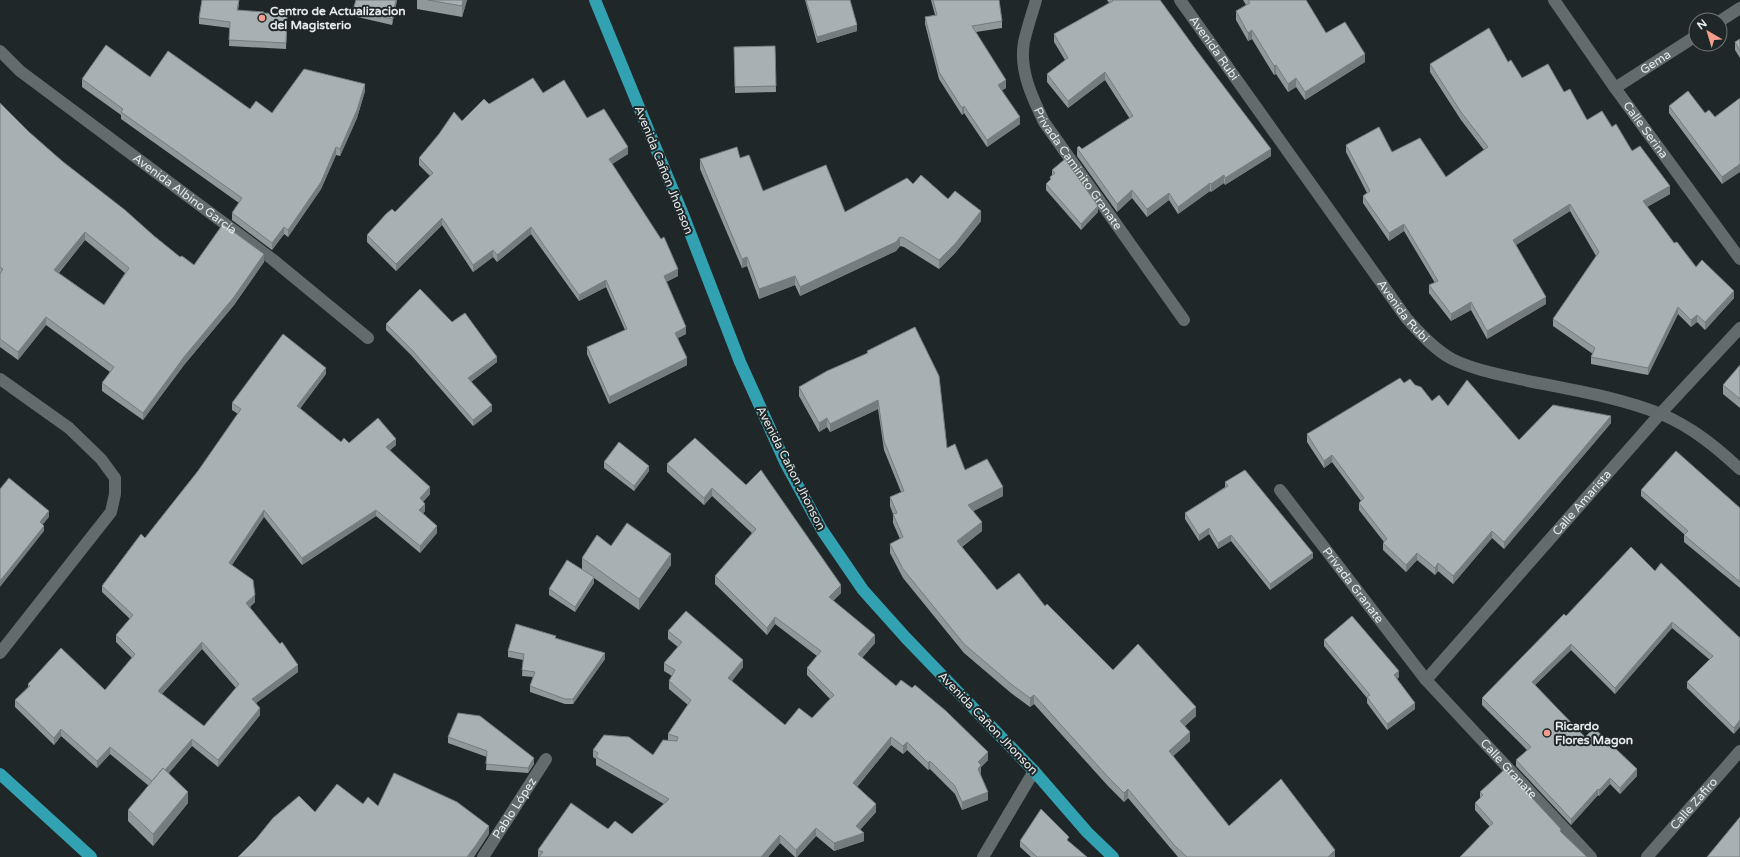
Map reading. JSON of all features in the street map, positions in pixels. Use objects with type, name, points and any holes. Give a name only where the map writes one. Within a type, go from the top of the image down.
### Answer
[{"type":"main road","name":"Avenida Cañon Jhonson","points":[[595,0],[684,218],[740,362],[786,464],[822,530],[863,590],[879,608],[1034,771],[1087,832],[1113,857]]},
{"type":"main road","points":[[0,774],[91,857]]},
{"type":"street","name":"Privada Caminito Granate","points":[[1036,0],[1024,43],[1024,69],[1031,95],[1044,122],[1184,320]]},
{"type":"street","name":"Avenida Rubi","points":[[1180,0],[1407,319],[1430,342],[1452,359],[1492,373],[1617,400],[1660,414],[1692,429],[1718,449],[1740,469]]},
{"type":"street","name":"Calle Serina","points":[[1554,0],[1614,88],[1740,259]]},
{"type":"street","points":[[1728,16],[1740,8]]},
{"type":"street","name":"Gema","points":[[1614,88],[1688,41]]},
{"type":"street","name":"Avenida Albino García","points":[[0,51],[20,71],[272,259],[368,338]]},
{"type":"street","name":"Calle Amarista","points":[[1426,680],[1660,414],[1740,328]]},
{"type":"street","points":[[0,379],[69,428],[101,459],[115,478],[115,494],[111,512],[0,653]]},
{"type":"street","name":"Privada Granate","points":[[1280,490],[1426,680]]},
{"type":"street","name":"Calle Granate","points":[[1426,680],[1591,857]]},
{"type":"street","name":"Calle Zafiro","points":[[1647,857],[1740,751]]},
{"type":"street","name":"Pablo López","points":[[483,857],[546,760]]},
{"type":"street","points":[[983,857],[1034,771]]},
{"type":"building","points":[[202,0],[239,0],[237,10],[287,14],[286,43],[229,40],[230,22],[199,18]]},
{"type":"building","points":[[356,0],[396,0],[392,19],[353,10]]},
{"type":"building","points":[[428,0],[463,0],[462,6]]},
{"type":"building","points":[[806,0],[850,0],[857,25],[817,37]]},
{"type":"building","points":[[933,0],[999,0],[1002,21],[972,26],[1006,80],[998,85],[1020,117],[987,140],[964,106],[962,108],[939,72],[925,17],[937,15]]},
{"type":"building","points":[[1113,0],[1160,0],[1271,149],[1225,178],[1224,175],[1211,184],[1210,183],[1178,207],[1169,193],[1147,209],[1132,190],[1117,204],[1077,148],[1079,146],[1082,149],[1133,116],[1105,72],[1068,101],[1047,74],[1068,58],[1054,34]]},
{"type":"building","points":[[1248,0],[1306,0],[1326,33],[1345,22],[1365,54],[1305,92],[1296,78],[1288,84],[1276,65],[1274,66],[1252,30],[1248,33],[1236,11],[1250,3]]},
{"type":"building","points":[[1489,28],[1508,62],[1511,60],[1522,78],[1548,64],[1564,92],[1570,89],[1587,120],[1602,111],[1612,127],[1616,124],[1632,151],[1640,146],[1670,186],[1643,201],[1674,243],[1677,242],[1696,267],[1702,260],[1734,291],[1705,322],[1697,315],[1691,320],[1678,307],[1648,368],[1591,357],[1595,348],[1553,319],[1599,252],[1570,204],[1513,240],[1546,297],[1487,331],[1471,302],[1451,314],[1429,285],[1438,281],[1404,224],[1389,233],[1363,196],[1370,191],[1346,145],[1379,127],[1392,152],[1420,138],[1446,177],[1488,147],[1461,112],[1430,64]]},
{"type":"building","points":[[1740,39],[1740,51],[1735,42]]},
{"type":"building","points":[[106,45],[150,77],[168,51],[250,109],[256,101],[272,113],[304,69],[365,84],[357,110],[340,149],[336,147],[321,182],[288,230],[284,227],[272,243],[232,213],[242,198],[121,112],[123,109],[82,79]]},
{"type":"building","points":[[775,46],[776,86],[735,87],[734,47]]},
{"type":"building","points":[[533,78],[543,93],[564,80],[587,118],[604,109],[628,147],[609,159],[661,239],[664,237],[678,269],[664,276],[686,327],[675,333],[687,358],[609,397],[587,347],[627,329],[606,280],[579,295],[531,227],[497,255],[493,250],[473,265],[442,218],[396,264],[367,235],[392,209],[395,212],[433,173],[419,158],[439,134],[454,112],[462,121],[484,99],[489,104]]},
{"type":"building","points":[[1688,91],[1705,113],[1709,110],[1715,117],[1740,98],[1740,164],[1722,177],[1669,106]]},
{"type":"building","points":[[0,103],[29,132],[62,161],[125,210],[180,257],[182,256],[194,265],[223,224],[264,254],[234,297],[184,357],[143,413],[102,383],[114,367],[46,317],[18,352],[0,339],[0,274],[3,269],[0,267]],"holes":[[[85,232],[129,268],[104,305],[54,270]]]},
{"type":"building","points":[[737,147],[740,158],[749,155],[763,191],[826,165],[845,212],[907,178],[913,184],[921,175],[948,199],[955,191],[981,211],[955,244],[939,260],[900,237],[896,242],[800,287],[795,276],[759,289],[747,257],[742,259],[700,159]]},
{"type":"building","points":[[1065,159],[1098,206],[1081,224],[1046,184],[1051,179],[1050,177],[1055,173],[1052,170]]},
{"type":"building","points":[[420,289],[452,322],[465,313],[497,357],[468,378],[492,405],[473,420],[412,350],[386,324]]},
{"type":"building","points":[[915,327],[939,376],[947,448],[955,444],[965,470],[987,459],[1003,487],[968,505],[982,522],[957,541],[997,590],[1019,573],[1045,606],[1047,604],[1113,670],[1138,644],[1196,707],[1180,721],[1190,732],[1169,751],[1229,826],[1281,779],[1335,850],[1328,857],[1187,857],[1175,846],[1128,789],[1124,793],[1034,695],[1030,698],[964,644],[903,569],[890,544],[903,537],[893,514],[897,513],[890,497],[904,491],[884,441],[878,400],[830,424],[827,418],[819,423],[799,387],[827,371],[868,353],[867,351]]},
{"type":"building","points":[[283,334],[326,368],[297,406],[341,442],[344,438],[349,443],[378,418],[396,439],[386,447],[430,487],[420,498],[425,504],[419,510],[437,526],[420,546],[376,510],[302,558],[264,510],[229,563],[253,580],[255,595],[246,603],[280,644],[282,642],[298,665],[252,699],[260,708],[218,760],[192,739],[165,770],[163,768],[152,781],[110,747],[97,761],[61,729],[54,738],[15,700],[30,686],[28,684],[61,648],[105,690],[135,654],[116,635],[133,615],[102,586],[141,534],[145,538],[198,471],[241,409],[232,403]],"holes":[[[202,642],[239,684],[204,726],[158,691]]]},
{"type":"building","points":[[1740,365],[1740,399],[1723,385]]},
{"type":"building","points":[[1400,378],[1404,383],[1410,379],[1415,385],[1421,387],[1432,401],[1439,395],[1448,406],[1467,380],[1519,440],[1553,405],[1611,416],[1504,542],[1492,531],[1453,576],[1438,563],[1435,568],[1417,553],[1406,565],[1383,543],[1387,539],[1359,503],[1364,498],[1332,455],[1324,461],[1307,434]]},
{"type":"building","points":[[695,438],[746,485],[761,470],[841,585],[829,597],[875,635],[858,654],[896,686],[901,680],[912,688],[915,685],[946,711],[988,752],[978,762],[981,765],[978,769],[988,792],[962,802],[955,786],[930,761],[928,763],[907,742],[903,746],[891,737],[853,783],[876,804],[856,826],[864,833],[834,843],[816,828],[796,850],[780,835],[761,857],[539,857],[543,852],[538,850],[571,803],[608,829],[615,821],[632,834],[669,799],[596,757],[598,753],[593,750],[604,735],[629,737],[653,755],[663,740],[677,741],[678,737],[668,734],[691,700],[669,681],[675,670],[664,663],[682,642],[668,631],[686,611],[743,660],[728,678],[785,725],[799,708],[812,718],[834,695],[807,668],[821,651],[775,617],[767,628],[715,576],[756,529],[712,488],[704,498],[667,464]]},
{"type":"building","points":[[619,442],[649,466],[634,486],[604,462]]},
{"type":"building","points":[[1676,451],[1740,508],[1740,582],[1684,535],[1688,531],[1641,490]]},
{"type":"building","points":[[1245,470],[1313,553],[1270,584],[1231,535],[1218,543],[1209,528],[1199,535],[1185,513],[1228,486],[1225,482]]},
{"type":"building","points":[[9,478],[49,511],[40,522],[44,526],[0,581],[0,489]]},
{"type":"building","points":[[627,523],[671,554],[639,599],[582,558],[597,535],[611,546]]},
{"type":"building","points":[[1631,547],[1655,571],[1661,563],[1740,638],[1740,720],[1734,728],[1687,682],[1713,656],[1672,622],[1615,688],[1571,644],[1532,682],[1585,737],[1594,728],[1637,769],[1620,788],[1610,778],[1571,819],[1516,760],[1531,747],[1482,698],[1564,614],[1566,616]]},
{"type":"building","points":[[567,560],[594,577],[575,607],[549,589]]},
{"type":"building","points":[[1352,616],[1399,671],[1394,675],[1415,703],[1387,724],[1367,697],[1370,695],[1324,640]]},
{"type":"building","points":[[516,624],[556,636],[555,638],[605,653],[573,699],[565,699],[530,686],[535,672],[522,670],[524,654],[508,651]]},
{"type":"building","points":[[458,713],[480,716],[534,758],[528,768],[486,764],[487,751],[448,737]]},
{"type":"building","points":[[163,768],[188,792],[153,834],[128,810]]},
{"type":"building","points":[[1505,769],[1561,829],[1560,831],[1587,857],[1460,857],[1493,823],[1475,803],[1483,795],[1480,792]]},
{"type":"building","points":[[394,773],[457,802],[489,826],[467,857],[238,857],[256,839],[273,818],[299,796],[315,812],[337,784],[363,804],[368,797],[378,806]]},
{"type":"building","points":[[1041,809],[1069,837],[1067,840],[1087,857],[1037,857],[1020,841]]},
{"type":"building","points":[[1740,817],[1740,857],[1707,857]]},
{"type":"place","name":"Centro de Actualizacion del Magisterio","points":[[262,18]]},
{"type":"place","name":"Ricardo Flores Magon","points":[[1547,733]]}]
